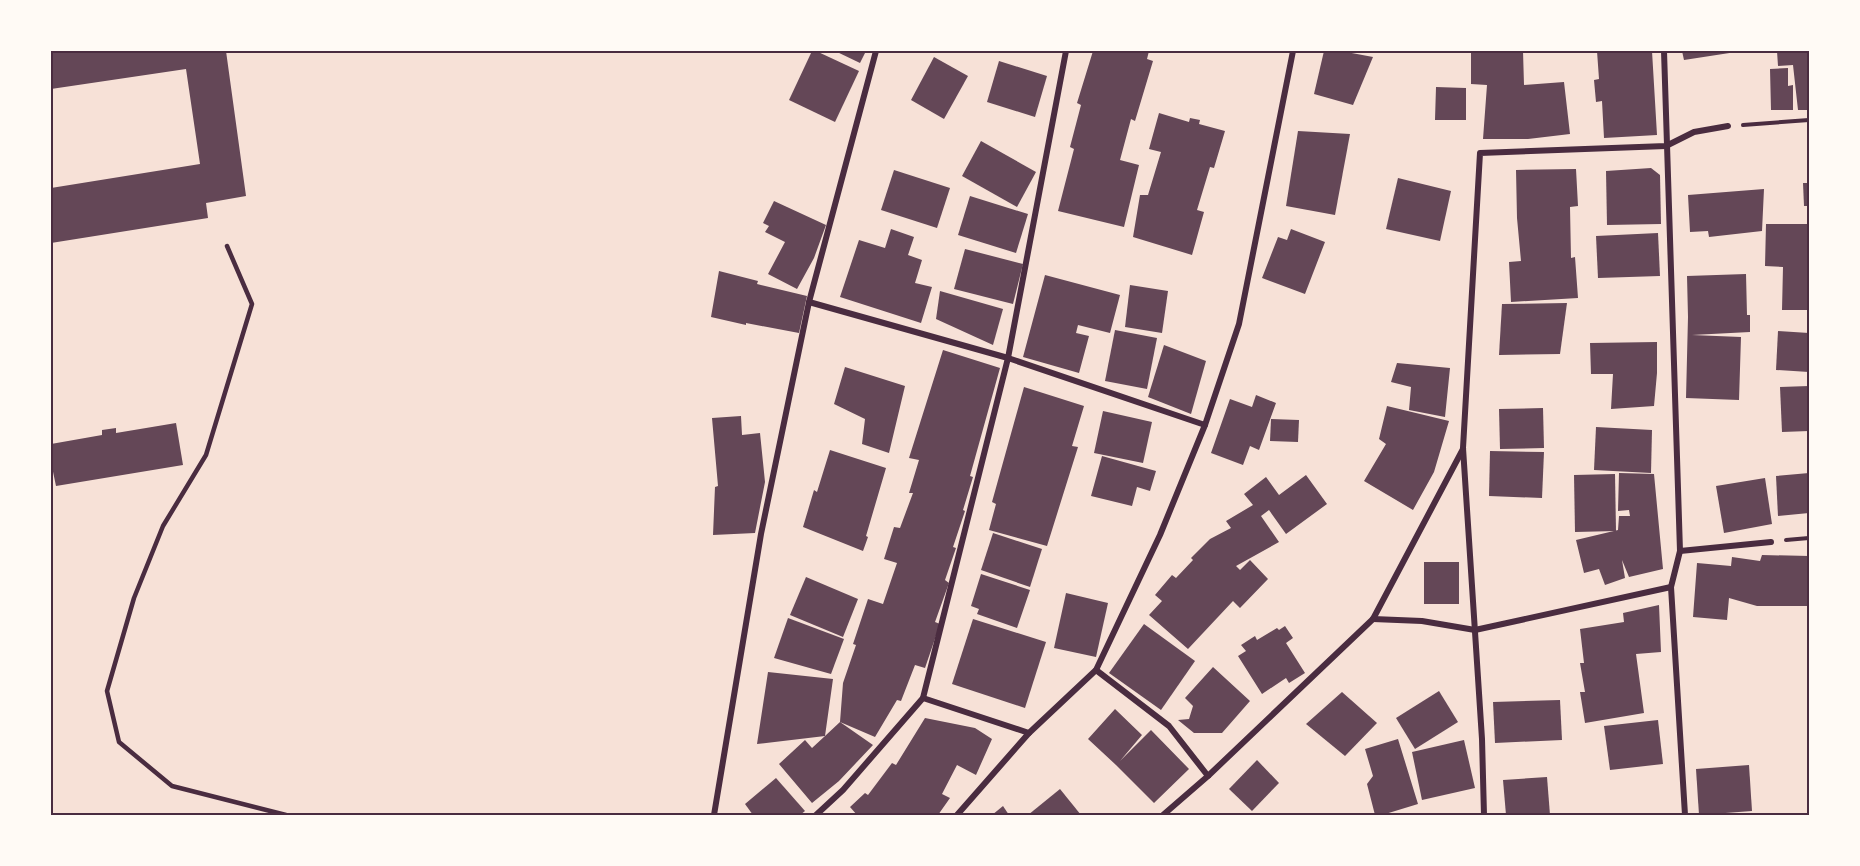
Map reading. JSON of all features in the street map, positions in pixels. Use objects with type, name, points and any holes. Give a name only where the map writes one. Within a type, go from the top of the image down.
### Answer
[{"type":"street","points":[[714,815],[761,534],[809,302],[876,51]]},
{"type":"street","points":[[816,815],[843,790],[923,698],[1008,358],[1066,51]]},
{"type":"street","points":[[1664,51],[1680,551],[1671,587],[1685,815]]},
{"type":"street","points":[[957,815],[1029,733],[1096,670],[1160,536],[1204,425],[1239,324],[1291,52]]},
{"type":"street","points":[[1484,815],[1482,739],[1463,448],[1480,153],[1666,146],[1694,132],[1728,126]]},
{"type":"street","points":[[809,302],[1008,358],[1204,425]]},
{"type":"street","points":[[1163,815],[1208,776],[1373,619],[1463,448]]},
{"type":"street","points":[[1680,551],[1771,542]]},
{"type":"street","points":[[1373,619],[1422,621],[1474,630],[1671,587]]},
{"type":"street","points":[[1096,670],[1169,726],[1208,776]]},
{"type":"street","points":[[923,698],[1029,733]]},
{"type":"lane","points":[[227,246],[252,304],[206,455],[163,526],[134,598],[107,691],[120,742],[172,786],[286,815]]},
{"type":"path","points":[[1728,126],[1809,120]]},
{"type":"building","points":[[51,51],[226,51],[246,196],[206,203],[208,218],[51,243],[51,188],[200,164],[186,69],[51,89]]},
{"type":"building","points":[[812,51],[859,71],[835,122],[789,100]]},
{"type":"building","points":[[835,51],[866,51],[860,63]]},
{"type":"building","points":[[1093,51],[1149,51],[1147,59],[1153,61],[1135,121],[1131,119],[1120,160],[1139,165],[1124,227],[1058,211],[1074,149],[1070,147],[1081,105],[1077,103]]},
{"type":"building","points":[[1324,51],[1341,51],[1373,57],[1353,105],[1314,94]]},
{"type":"building","points":[[1471,51],[1523,51],[1524,85],[1564,82],[1570,134],[1528,139],[1483,139],[1487,85],[1471,84]]},
{"type":"building","points":[[1597,51],[1652,51],[1657,135],[1604,138],[1602,101],[1596,102],[1594,80],[1599,79]]},
{"type":"building","points":[[1682,51],[1736,51],[1736,52],[1684,60]]},
{"type":"building","points":[[1777,51],[1809,51],[1809,110],[1798,110],[1793,65],[1778,66]]},
{"type":"building","points":[[934,57],[968,76],[944,119],[911,100]]},
{"type":"building","points":[[999,61],[1047,76],[1035,117],[987,102]]},
{"type":"building","points":[[1788,68],[1788,86],[1793,85],[1793,110],[1771,110],[1770,69]]},
{"type":"building","points":[[1436,87],[1466,88],[1466,120],[1435,120]]},
{"type":"building","points":[[1159,113],[1189,122],[1190,118],[1200,120],[1199,124],[1225,131],[1214,168],[1210,167],[1197,210],[1204,212],[1192,255],[1133,237],[1140,195],[1148,195],[1161,152],[1149,149]]},
{"type":"building","points":[[1298,131],[1350,134],[1335,215],[1286,206]]},
{"type":"building","points":[[981,141],[1036,172],[1017,207],[962,176]]},
{"type":"building","points":[[1651,168],[1660,175],[1661,224],[1607,225],[1606,171]]},
{"type":"building","points":[[1576,169],[1578,206],[1570,207],[1571,258],[1575,257],[1578,298],[1511,302],[1509,262],[1521,261],[1516,170]]},
{"type":"building","points":[[894,170],[950,188],[937,228],[881,210]]},
{"type":"building","points":[[1398,178],[1451,191],[1440,241],[1386,229]]},
{"type":"building","points":[[1803,183],[1809,183],[1809,206],[1804,206]]},
{"type":"building","points":[[1764,189],[1762,231],[1709,237],[1708,231],[1690,232],[1688,195]]},
{"type":"building","points":[[970,196],[1028,214],[1016,253],[958,235]]},
{"type":"building","points":[[774,201],[826,225],[814,258],[797,289],[768,274],[785,242],[765,232],[769,226],[763,223]]},
{"type":"building","points":[[1766,224],[1809,224],[1809,310],[1782,310],[1783,267],[1765,266]]},
{"type":"building","points":[[891,229],[914,237],[908,255],[922,260],[915,283],[932,287],[921,323],[840,297],[859,240],[885,248]]},
{"type":"building","points":[[1291,229],[1325,242],[1305,294],[1262,278],[1278,237],[1287,240]]},
{"type":"building","points":[[1658,233],[1660,276],[1598,278],[1596,236]]},
{"type":"building","points":[[965,249],[1023,264],[1013,304],[954,289]]},
{"type":"building","points":[[719,271],[758,281],[757,284],[807,296],[799,333],[711,317]]},
{"type":"building","points":[[1746,274],[1747,315],[1750,315],[1750,332],[1692,335],[1741,337],[1739,400],[1686,398],[1687,276]]},
{"type":"building","points":[[1045,275],[1120,295],[1110,333],[1078,325],[1076,333],[1089,336],[1079,373],[1023,357]]},
{"type":"building","points":[[1130,285],[1168,291],[1162,333],[1125,327]]},
{"type":"building","points":[[940,291],[1003,309],[993,345],[936,319]]},
{"type":"building","points":[[1567,303],[1560,354],[1499,355],[1502,304]]},
{"type":"building","points":[[1115,330],[1157,338],[1147,389],[1105,381]]},
{"type":"building","points":[[1778,331],[1809,333],[1809,372],[1776,370]]},
{"type":"building","points":[[1657,342],[1654,406],[1611,409],[1613,374],[1591,374],[1590,343]]},
{"type":"building","points":[[1164,345],[1206,361],[1191,414],[1148,397]]},
{"type":"building","points":[[943,350],[1000,368],[970,476],[973,477],[963,510],[965,511],[953,547],[956,548],[945,580],[949,583],[935,622],[940,624],[925,668],[915,665],[901,701],[897,700],[875,737],[840,722],[843,683],[868,599],[883,604],[897,563],[884,559],[894,527],[900,528],[913,493],[909,493],[919,460],[909,458]]},
{"type":"building","points":[[1397,363],[1450,368],[1445,417],[1409,410],[1411,387],[1391,382]]},
{"type":"building","points":[[845,367],[905,386],[889,453],[862,444],[865,419],[834,404]]},
{"type":"building","points":[[1809,386],[1809,431],[1782,432],[1780,387]]},
{"type":"building","points":[[1024,387],[1084,406],[1072,446],[1078,447],[1047,546],[989,530],[996,504],[992,502]]},
{"type":"building","points":[[1256,395],[1276,403],[1259,450],[1250,446],[1243,465],[1211,453],[1230,399],[1252,407]]},
{"type":"building","points":[[1387,406],[1449,421],[1434,472],[1413,510],[1364,481],[1386,444],[1379,439]]},
{"type":"building","points":[[1543,408],[1544,448],[1500,449],[1499,409]]},
{"type":"building","points":[[1103,411],[1152,422],[1143,463],[1094,453]]},
{"type":"building","points":[[741,416],[742,435],[760,433],[765,482],[755,533],[713,535],[715,487],[718,486],[712,418]]},
{"type":"building","points":[[1271,419],[1299,420],[1298,442],[1270,441]]},
{"type":"building","points":[[176,423],[183,465],[56,486],[51,462],[51,444],[102,435],[102,430],[116,428],[116,433]]},
{"type":"building","points":[[1596,427],[1652,430],[1651,473],[1594,470]]},
{"type":"building","points":[[830,450],[886,468],[863,551],[803,527],[814,490],[817,492]]},
{"type":"building","points":[[1490,451],[1544,452],[1542,498],[1489,496]]},
{"type":"building","points":[[1102,456],[1156,471],[1150,491],[1137,487],[1132,506],[1091,496]]},
{"type":"building","points":[[1619,473],[1654,474],[1663,569],[1629,577],[1622,560],[1625,578],[1605,585],[1599,569],[1584,573],[1576,540],[1618,530],[1619,516],[1630,516],[1629,510],[1618,511]]},
{"type":"building","points":[[1809,473],[1809,513],[1778,516],[1776,476]]},
{"type":"building","points":[[1615,474],[1616,531],[1575,532],[1574,475]]},
{"type":"building","points":[[1306,475],[1327,504],[1286,534],[1269,510],[1261,516],[1279,542],[1236,566],[1240,570],[1250,560],[1268,579],[1240,608],[1233,601],[1188,649],[1149,615],[1162,601],[1155,595],[1172,575],[1176,578],[1193,560],[1191,558],[1210,539],[1231,528],[1226,521],[1253,505],[1244,494],[1266,477],[1279,495]]},
{"type":"building","points":[[1765,478],[1772,524],[1724,533],[1716,486]]},
{"type":"building","points":[[993,533],[1042,549],[1030,587],[981,570]]},
{"type":"building","points":[[1762,555],[1809,556],[1808,606],[1757,606],[1729,598],[1727,620],[1693,617],[1697,563],[1731,566],[1732,557],[1760,561]]},
{"type":"building","points":[[1424,562],[1459,562],[1459,604],[1424,604]]},
{"type":"building","points":[[981,574],[1030,590],[1017,628],[977,614],[979,609],[971,606]]},
{"type":"building","points":[[806,577],[858,599],[843,637],[790,615]]},
{"type":"building","points":[[1066,593],[1108,603],[1096,657],[1054,648]]},
{"type":"building","points":[[1659,605],[1661,652],[1636,654],[1644,713],[1585,723],[1580,692],[1585,692],[1580,663],[1584,663],[1580,629],[1624,622],[1623,613]]},
{"type":"building","points":[[788,618],[844,639],[831,674],[774,658]]},
{"type":"building","points":[[973,619],[1046,642],[1025,708],[952,684]]},
{"type":"building","points":[[1144,624],[1195,661],[1161,710],[1109,673]]},
{"type":"building","points":[[1285,626],[1293,638],[1286,643],[1305,673],[1289,683],[1286,678],[1262,694],[1238,656],[1246,651],[1241,645],[1255,636],[1257,640]]},
{"type":"building","points":[[1213,667],[1250,701],[1222,733],[1194,733],[1178,720],[1189,719],[1193,706],[1185,698]]},
{"type":"building","points":[[768,672],[833,679],[825,736],[757,744]]},
{"type":"building","points":[[1439,691],[1458,722],[1415,749],[1396,718]]},
{"type":"building","points":[[1342,692],[1377,723],[1345,756],[1306,724]]},
{"type":"building","points":[[1560,700],[1562,740],[1495,743],[1493,702]]},
{"type":"building","points":[[1115,709],[1142,735],[1120,761],[1151,730],[1189,769],[1154,803],[1088,739]]},
{"type":"building","points":[[925,718],[975,728],[992,739],[976,775],[957,765],[942,794],[950,798],[938,815],[857,815],[850,807],[865,793],[868,795],[892,763],[896,765]]},
{"type":"building","points":[[1658,720],[1663,764],[1610,770],[1604,726]]},
{"type":"building","points":[[840,722],[873,745],[839,781],[812,803],[779,764],[805,740],[812,748]]},
{"type":"building","points":[[1398,739],[1418,804],[1375,815],[1367,784],[1373,776],[1365,749]]},
{"type":"building","points":[[1464,740],[1475,788],[1422,800],[1412,752]]},
{"type":"building","points":[[1257,760],[1279,783],[1252,811],[1229,789]]},
{"type":"building","points":[[1749,765],[1752,811],[1699,815],[1696,769]]},
{"type":"building","points":[[1547,777],[1550,815],[1506,815],[1503,780]]},
{"type":"building","points":[[776,778],[805,811],[800,815],[753,815],[745,804]]},
{"type":"building","points":[[1060,789],[1081,815],[1028,815]]},
{"type":"building","points":[[1003,806],[1009,815],[992,815]]}]
